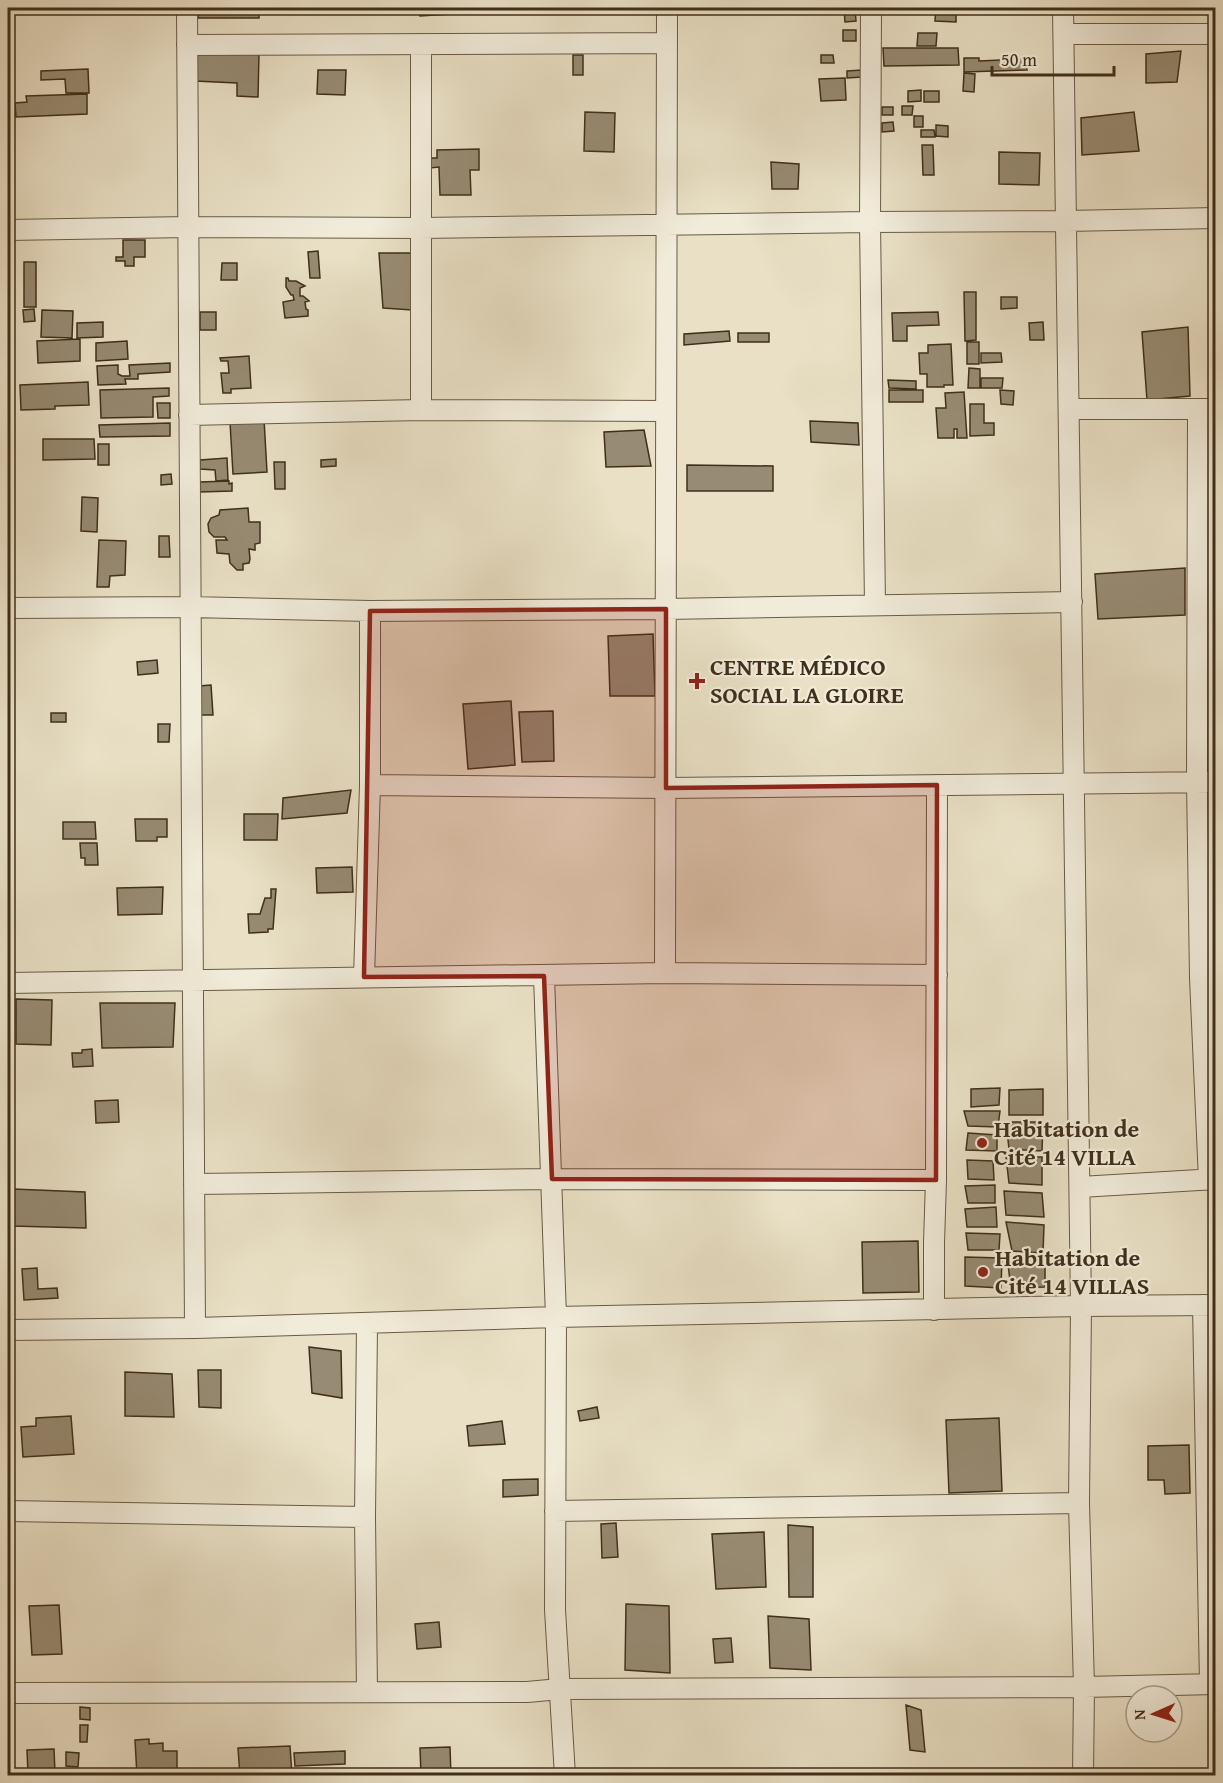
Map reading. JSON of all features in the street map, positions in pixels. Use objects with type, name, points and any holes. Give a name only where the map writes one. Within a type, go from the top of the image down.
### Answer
[{"type":"street","points":[[187,8],[195,1328]]},
{"type":"street","points":[[665,974],[667,8]]},
{"type":"street","points":[[871,8],[870,222],[875,605]]},
{"type":"street","points":[[1063,8],[1080,1187],[1079,1503],[1084,1687],[1083,1776]]},
{"type":"street","points":[[1064,34],[1215,34]]},
{"type":"street","points":[[187,45],[667,43]]},
{"type":"street","points":[[421,410],[422,44]]},
{"type":"street","points":[[8,230],[188,227],[422,228],[1215,218]]},
{"type":"street","points":[[1069,409],[1207,409],[1206,782],[1212,1179],[1080,1187]]},
{"type":"street","points":[[189,415],[421,410],[666,411]]},
{"type":"street","points":[[8,608],[190,607],[370,611],[1072,602]]},
{"type":"street","points":[[364,977],[370,785],[370,611]]},
{"type":"street","points":[[370,785],[666,788],[1206,782]]},
{"type":"street","points":[[934,1310],[937,785]]},
{"type":"street","points":[[8,983],[665,974],[937,975]]},
{"type":"street","points":[[544,976],[556,1317],[555,1610],[565,1776]]},
{"type":"street","points":[[194,1184],[552,1179],[936,1180]]},
{"type":"street","points":[[8,1330],[195,1328],[556,1317],[1209,1305],[1213,1684],[1084,1687],[560,1689],[527,1692],[8,1693]]},
{"type":"street","points":[[367,1324],[365,1516],[367,1691]]},
{"type":"street","points":[[555,1511],[1079,1503]]},
{"type":"street","points":[[8,1511],[365,1516]]},
{"type":"highlighted area","points":[[666,609],[666,788],[937,785],[936,1180],[552,1179],[544,976],[364,977],[370,611]]},
{"type":"building","points":[[198,8],[259,8],[259,18],[198,18]]},
{"type":"building","points":[[419,8],[451,8],[451,14],[420,16]]},
{"type":"building","points":[[855,8],[856,21],[845,22],[844,9]]},
{"type":"building","points":[[936,8],[956,8],[956,22],[935,21]]},
{"type":"building","points":[[843,30],[856,30],[856,41],[843,41]]},
{"type":"building","points":[[918,33],[937,33],[936,46],[917,46]]},
{"type":"building","points":[[883,48],[958,48],[959,65],[884,66]]},
{"type":"building","points":[[1181,51],[1177,82],[1146,83],[1146,54]]},
{"type":"building","points":[[259,52],[258,97],[237,96],[237,83],[195,81],[196,54]]},
{"type":"building","points":[[573,55],[583,55],[583,75],[573,75]]},
{"type":"building","points":[[821,55],[833,55],[834,63],[821,63]]},
{"type":"building","points":[[964,58],[979,58],[979,61],[1026,59],[1027,70],[964,72]]},
{"type":"building","points":[[88,69],[89,93],[66,93],[65,79],[41,80],[41,71]]},
{"type":"building","points":[[318,70],[346,70],[345,95],[317,94]]},
{"type":"building","points":[[862,70],[862,77],[847,78],[847,71]]},
{"type":"building","points":[[964,73],[975,74],[974,92],[963,91]]},
{"type":"building","points":[[845,78],[846,100],[821,101],[819,79]]},
{"type":"building","points":[[921,90],[921,101],[908,102],[908,91]]},
{"type":"building","points":[[924,91],[939,91],[939,102],[924,102]]},
{"type":"building","points":[[87,94],[87,114],[16,117],[15,103],[27,102],[26,96]]},
{"type":"building","points":[[902,106],[913,106],[912,115],[902,115]]},
{"type":"building","points":[[882,107],[893,107],[893,115],[882,115]]},
{"type":"building","points":[[585,112],[615,113],[614,152],[584,151]]},
{"type":"building","points":[[1134,112],[1139,151],[1082,155],[1081,118]]},
{"type":"building","points":[[914,116],[923,116],[923,127],[914,127]]},
{"type":"building","points":[[893,122],[894,131],[882,132],[882,123]]},
{"type":"building","points":[[936,125],[948,126],[948,137],[936,136]]},
{"type":"building","points":[[921,130],[934,130],[935,137],[921,137]]},
{"type":"building","points":[[922,145],[933,145],[934,175],[923,175]]},
{"type":"building","points":[[479,149],[479,170],[470,170],[471,195],[440,195],[439,167],[430,168],[429,158],[437,158],[437,150]]},
{"type":"building","points":[[999,152],[1040,153],[1039,185],[999,184]]},
{"type":"building","points":[[771,162],[799,164],[798,189],[772,189]]},
{"type":"building","points":[[123,240],[145,240],[145,257],[134,257],[134,266],[125,266],[125,261],[116,261],[116,257],[123,257]]},
{"type":"building","points":[[318,251],[320,278],[310,278],[308,252]]},
{"type":"building","points":[[379,253],[412,253],[412,310],[383,308]]},
{"type":"building","points":[[24,262],[36,262],[36,307],[24,307]]},
{"type":"building","points":[[222,263],[237,263],[237,280],[221,280]]},
{"type":"building","points":[[286,278],[305,286],[300,288],[300,296],[309,301],[305,302],[308,316],[285,318],[283,302],[294,300],[286,287]]},
{"type":"building","points":[[964,292],[976,292],[976,340],[965,341]]},
{"type":"building","points":[[1001,297],[1017,297],[1017,308],[1001,309]]},
{"type":"building","points":[[34,309],[35,321],[24,322],[23,310]]},
{"type":"building","points":[[42,310],[73,311],[72,338],[41,337]]},
{"type":"building","points":[[200,312],[216,312],[216,330],[200,330]]},
{"type":"building","points":[[938,312],[939,325],[907,326],[907,341],[893,341],[892,313]]},
{"type":"building","points":[[103,322],[103,337],[77,338],[77,323]]},
{"type":"building","points":[[1043,322],[1044,340],[1030,340],[1029,323]]},
{"type":"building","points":[[1188,327],[1190,396],[1147,400],[1142,332]]},
{"type":"building","points":[[729,331],[730,341],[684,345],[684,334]]},
{"type":"building","points":[[738,333],[769,333],[769,342],[738,342]]},
{"type":"building","points":[[80,339],[80,361],[38,363],[37,341]]},
{"type":"building","points":[[127,341],[128,359],[96,361],[96,343]]},
{"type":"building","points":[[967,342],[979,342],[979,364],[967,364]]},
{"type":"building","points":[[951,344],[953,385],[927,387],[927,374],[920,374],[919,353],[928,353],[928,345]]},
{"type":"building","points":[[981,353],[1001,353],[1002,362],[981,363]]},
{"type":"building","points":[[249,356],[251,388],[231,389],[231,393],[223,393],[221,373],[229,373],[228,361],[221,361],[220,358]]},
{"type":"building","points":[[170,363],[170,372],[138,374],[138,379],[125,379],[126,384],[98,385],[97,366],[118,365],[118,374],[130,376],[129,365]]},
{"type":"building","points":[[969,368],[980,369],[980,388],[968,388]]},
{"type":"building","points":[[981,378],[1003,378],[1002,388],[981,388]]},
{"type":"building","points":[[888,380],[916,381],[916,389],[889,388]]},
{"type":"building","points":[[88,382],[89,405],[21,410],[20,385]]},
{"type":"building","points":[[169,388],[169,396],[153,397],[153,417],[101,418],[100,390]]},
{"type":"building","points":[[889,390],[923,390],[923,402],[889,402]]},
{"type":"building","points":[[1000,390],[1014,391],[1013,405],[1001,404]]},
{"type":"building","points":[[964,392],[967,438],[957,438],[957,429],[954,429],[954,438],[938,438],[936,408],[946,408],[945,393]]},
{"type":"building","points":[[157,403],[170,403],[170,418],[158,418]]},
{"type":"building","points":[[970,404],[984,404],[984,423],[994,423],[994,435],[970,436]]},
{"type":"building","points":[[264,419],[267,472],[233,474],[230,422]]},
{"type":"building","points":[[810,421],[858,423],[859,445],[811,442]]},
{"type":"building","points":[[170,423],[170,436],[100,437],[99,425]]},
{"type":"building","points":[[644,430],[651,466],[606,467],[604,432]]},
{"type":"building","points":[[43,439],[94,439],[95,459],[43,460]]},
{"type":"building","points":[[98,444],[109,444],[109,465],[98,465]]},
{"type":"building","points":[[227,458],[228,480],[216,481],[215,470],[200,469],[200,460]]},
{"type":"building","points":[[336,459],[336,466],[321,467],[321,460]]},
{"type":"building","points":[[274,462],[285,462],[285,489],[275,489]]},
{"type":"building","points":[[687,465],[773,466],[773,491],[687,491]]},
{"type":"building","points":[[171,474],[172,484],[161,485],[161,475]]},
{"type":"building","points":[[229,481],[229,484],[232,483],[232,491],[200,492],[200,482]]},
{"type":"building","points":[[82,497],[98,498],[97,532],[81,531]]},
{"type":"building","points":[[248,508],[249,522],[260,522],[260,543],[255,544],[255,550],[249,549],[249,563],[243,564],[243,570],[237,570],[230,563],[229,554],[217,553],[216,540],[227,540],[225,537],[214,537],[209,532],[208,524],[211,518],[219,515],[220,510]]},
{"type":"building","points":[[159,536],[169,536],[170,557],[159,557]]},
{"type":"building","points":[[99,540],[126,541],[125,575],[110,576],[109,587],[97,587]]},
{"type":"building","points":[[1185,568],[1185,615],[1098,619],[1095,574]]},
{"type":"building","points":[[653,634],[655,696],[610,696],[608,636]]},
{"type":"building","points":[[157,660],[158,673],[138,675],[137,662]]},
{"type":"building","points":[[211,685],[213,715],[201,715],[199,686]]},
{"type":"building","points":[[511,701],[515,765],[468,769],[463,704]]},
{"type":"building","points":[[553,711],[554,761],[522,762],[519,712]]},
{"type":"building","points":[[51,713],[66,713],[66,722],[51,722]]},
{"type":"building","points":[[158,724],[170,724],[169,742],[158,742]]},
{"type":"building","points":[[351,790],[347,813],[282,819],[283,798]]},
{"type":"building","points":[[244,814],[278,814],[277,840],[244,840]]},
{"type":"building","points":[[135,819],[167,819],[167,837],[157,837],[157,841],[136,841]]},
{"type":"building","points":[[63,822],[95,822],[96,839],[63,839]]},
{"type":"building","points":[[80,843],[97,843],[98,865],[85,865],[85,858],[81,858]]},
{"type":"building","points":[[352,867],[353,892],[317,893],[316,868]]},
{"type":"building","points":[[163,887],[162,914],[118,915],[117,888]]},
{"type":"building","points":[[271,889],[276,889],[273,929],[268,929],[268,932],[249,933],[248,914],[260,914],[265,898],[271,898]]},
{"type":"building","points":[[16,999],[52,1000],[51,1045],[16,1044]]},
{"type":"building","points":[[100,1003],[175,1003],[173,1047],[102,1048]]},
{"type":"building","points":[[92,1049],[93,1066],[73,1067],[72,1053],[82,1053],[82,1050]]},
{"type":"building","points":[[1000,1088],[999,1105],[971,1107],[971,1089]]},
{"type":"building","points":[[1043,1089],[1043,1115],[1009,1115],[1009,1090]]},
{"type":"building","points":[[118,1100],[119,1122],[96,1123],[95,1101]]},
{"type":"building","points":[[964,1111],[1000,1111],[998,1127],[968,1126]]},
{"type":"building","points":[[1006,1122],[1043,1122],[1042,1151],[1009,1149]]},
{"type":"building","name":"Habitation de Cité 14 VILLA","points":[[968,1133],[997,1135],[997,1151],[966,1150]]},
{"type":"building","name":"Habitation de Cité 14 VILLAS","points":[[1006,1157],[1042,1157],[1042,1185],[1009,1183]]},
{"type":"building","name":"Habitation de Cité 14 VILLAS","points":[[967,1160],[993,1161],[994,1180],[968,1179]]},
{"type":"building","name":"Habitation de Cité 14 VILLAS","points":[[995,1185],[995,1203],[968,1203],[965,1186]]},
{"type":"building","points":[[13,1189],[85,1192],[86,1228],[12,1226]]},
{"type":"building","name":"Habitation de Cité 14 VILLAS","points":[[1004,1191],[1042,1193],[1044,1217],[1006,1215]]},
{"type":"building","name":"Habitation de Cité 14 VILLAS","points":[[996,1207],[997,1227],[967,1227],[965,1209]]},
{"type":"building","name":"Habitation de Cité 14 VILLAS","points":[[1006,1222],[1044,1225],[1043,1253],[1012,1251]]},
{"type":"building","name":"Habitation de Cité 14 VILLAS","points":[[966,1233],[1000,1234],[999,1250],[968,1250]]},
{"type":"building","points":[[918,1241],[919,1292],[863,1293],[862,1242]]},
{"type":"building","name":"Habitation de Cité 14 VILLAS","points":[[965,1257],[1002,1258],[1001,1288],[965,1286]]},
{"type":"building","name":"Habitation de Cité 14 VILLAS","points":[[1007,1257],[1045,1259],[1045,1287],[1011,1288]]},
{"type":"building","points":[[37,1268],[38,1289],[57,1288],[58,1298],[24,1300],[22,1269]]},
{"type":"building","points":[[309,1347],[341,1351],[342,1398],[312,1393]]},
{"type":"building","points":[[198,1370],[221,1370],[221,1408],[199,1407]]},
{"type":"building","points":[[125,1372],[172,1374],[174,1417],[125,1416]]},
{"type":"building","points":[[597,1407],[599,1418],[580,1421],[578,1411]]},
{"type":"building","points":[[71,1416],[74,1454],[23,1457],[21,1427],[36,1426],[36,1418]]},
{"type":"building","points":[[999,1418],[1002,1491],[949,1493],[946,1420]]},
{"type":"building","points":[[502,1421],[505,1444],[469,1446],[467,1426]]},
{"type":"building","points":[[1189,1445],[1190,1493],[1165,1494],[1164,1480],[1148,1480],[1148,1446]]},
{"type":"building","points":[[538,1479],[538,1495],[503,1497],[503,1480]]},
{"type":"building","points":[[616,1523],[618,1557],[602,1558],[601,1524]]},
{"type":"building","points":[[788,1525],[813,1527],[813,1597],[789,1597]]},
{"type":"building","points":[[764,1532],[766,1587],[716,1589],[712,1534]]},
{"type":"building","points":[[626,1604],[669,1606],[670,1673],[625,1670]]},
{"type":"building","points":[[59,1605],[62,1654],[32,1655],[29,1606]]},
{"type":"building","points":[[768,1616],[809,1619],[811,1670],[770,1668]]},
{"type":"building","points":[[439,1622],[441,1647],[417,1649],[415,1624]]},
{"type":"building","points":[[731,1638],[733,1662],[715,1663],[713,1639]]},
{"type":"building","points":[[906,1705],[921,1710],[925,1752],[910,1750]]},
{"type":"building","points":[[80,1707],[90,1708],[90,1720],[80,1719]]},
{"type":"building","points":[[80,1725],[88,1725],[87,1742],[80,1742]]},
{"type":"building","points":[[149,1739],[149,1744],[163,1743],[163,1751],[177,1751],[177,1772],[169,1772],[169,1776],[137,1776],[135,1740]]},
{"type":"building","points":[[290,1746],[292,1776],[240,1776],[238,1748]]},
{"type":"building","points":[[450,1747],[451,1776],[421,1775],[420,1748]]},
{"type":"building","points":[[54,1749],[55,1773],[28,1774],[27,1750]]},
{"type":"building","points":[[345,1751],[345,1764],[295,1766],[294,1753]]},
{"type":"building","points":[[66,1752],[79,1753],[78,1767],[66,1766]]},
{"type":"place","name":"CENTRE MÉDICO SOCIAL LA GLOIRE","points":[[697,681]]},
{"type":"place","name":"Habitation de Cité 14 VILLA","points":[[982,1143]]},
{"type":"place","name":"Habitation de Cité 14 VILLAS","points":[[983,1272]]}]
